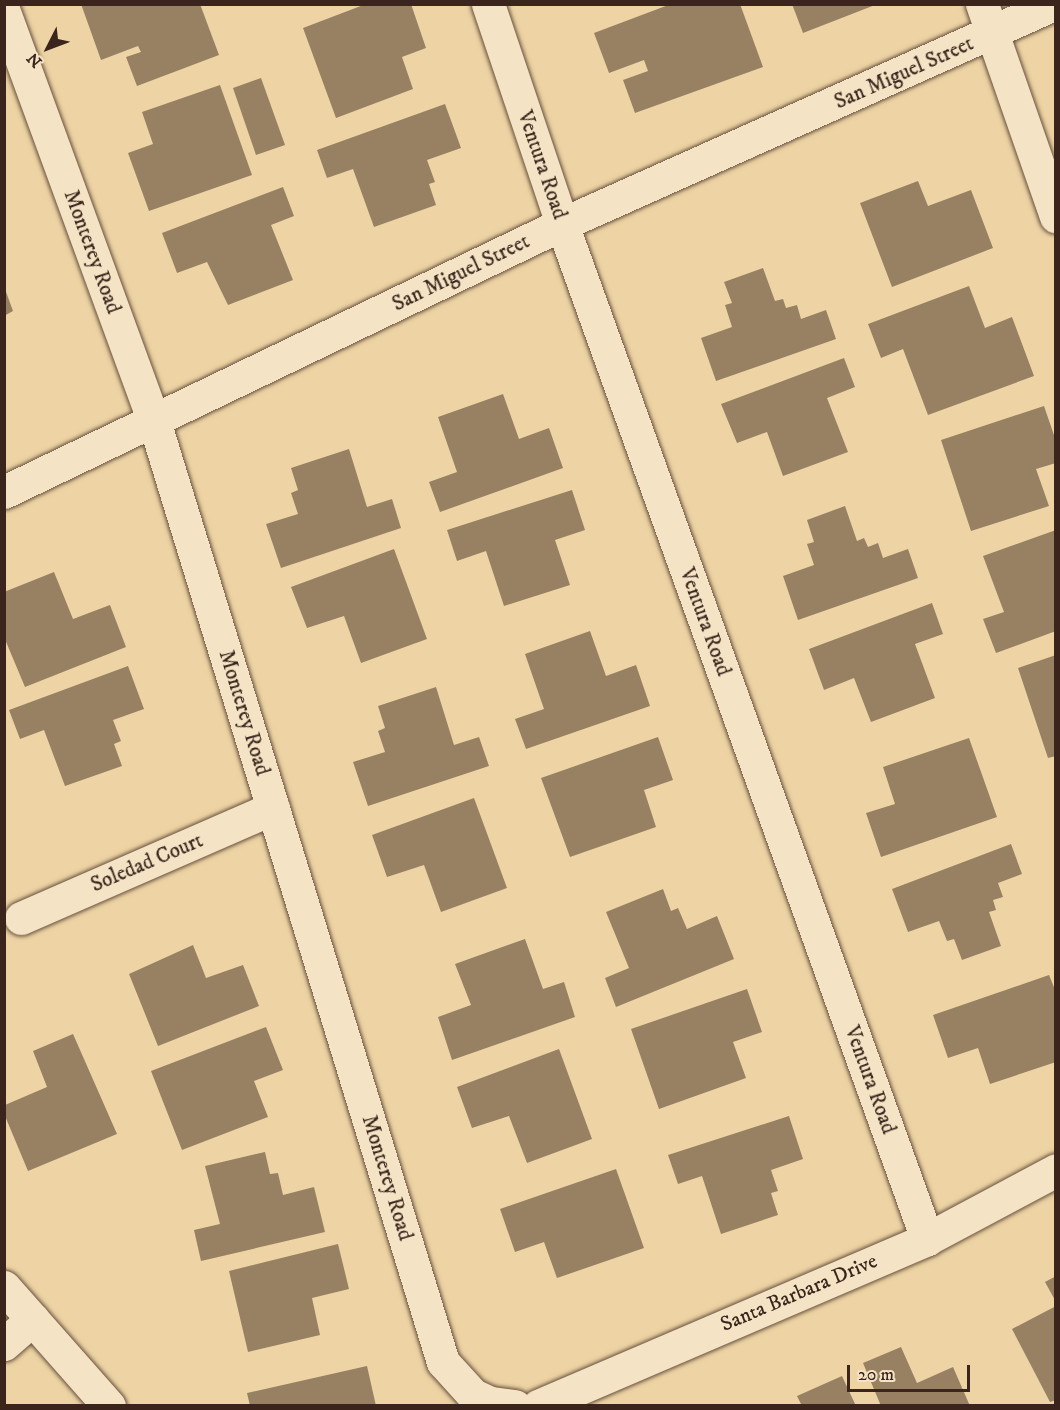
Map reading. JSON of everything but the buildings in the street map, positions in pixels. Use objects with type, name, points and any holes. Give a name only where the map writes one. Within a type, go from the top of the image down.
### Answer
[{"type":"street","name":"Ventura Road","points":[[488,4],[562,224],[927,1239]]},
{"type":"street","name":"San Miguel Street","points":[[4,492],[987,19],[1054,4]]},
{"type":"street","name":"Monterey Road","points":[[4,12],[154,421],[443,1362],[473,1395],[502,1404]]},
{"type":"street","points":[[987,19],[1056,216]]},
{"type":"street","name":"Soledad Court","points":[[21,918],[273,808]]},
{"type":"street","name":"Santa Barbara Drive","points":[[538,1406],[927,1239],[1056,1170]]},
{"type":"street","points":[[4,1287],[109,1406]]},
{"type":"street","points":[[4,1344],[33,1319]]}]
